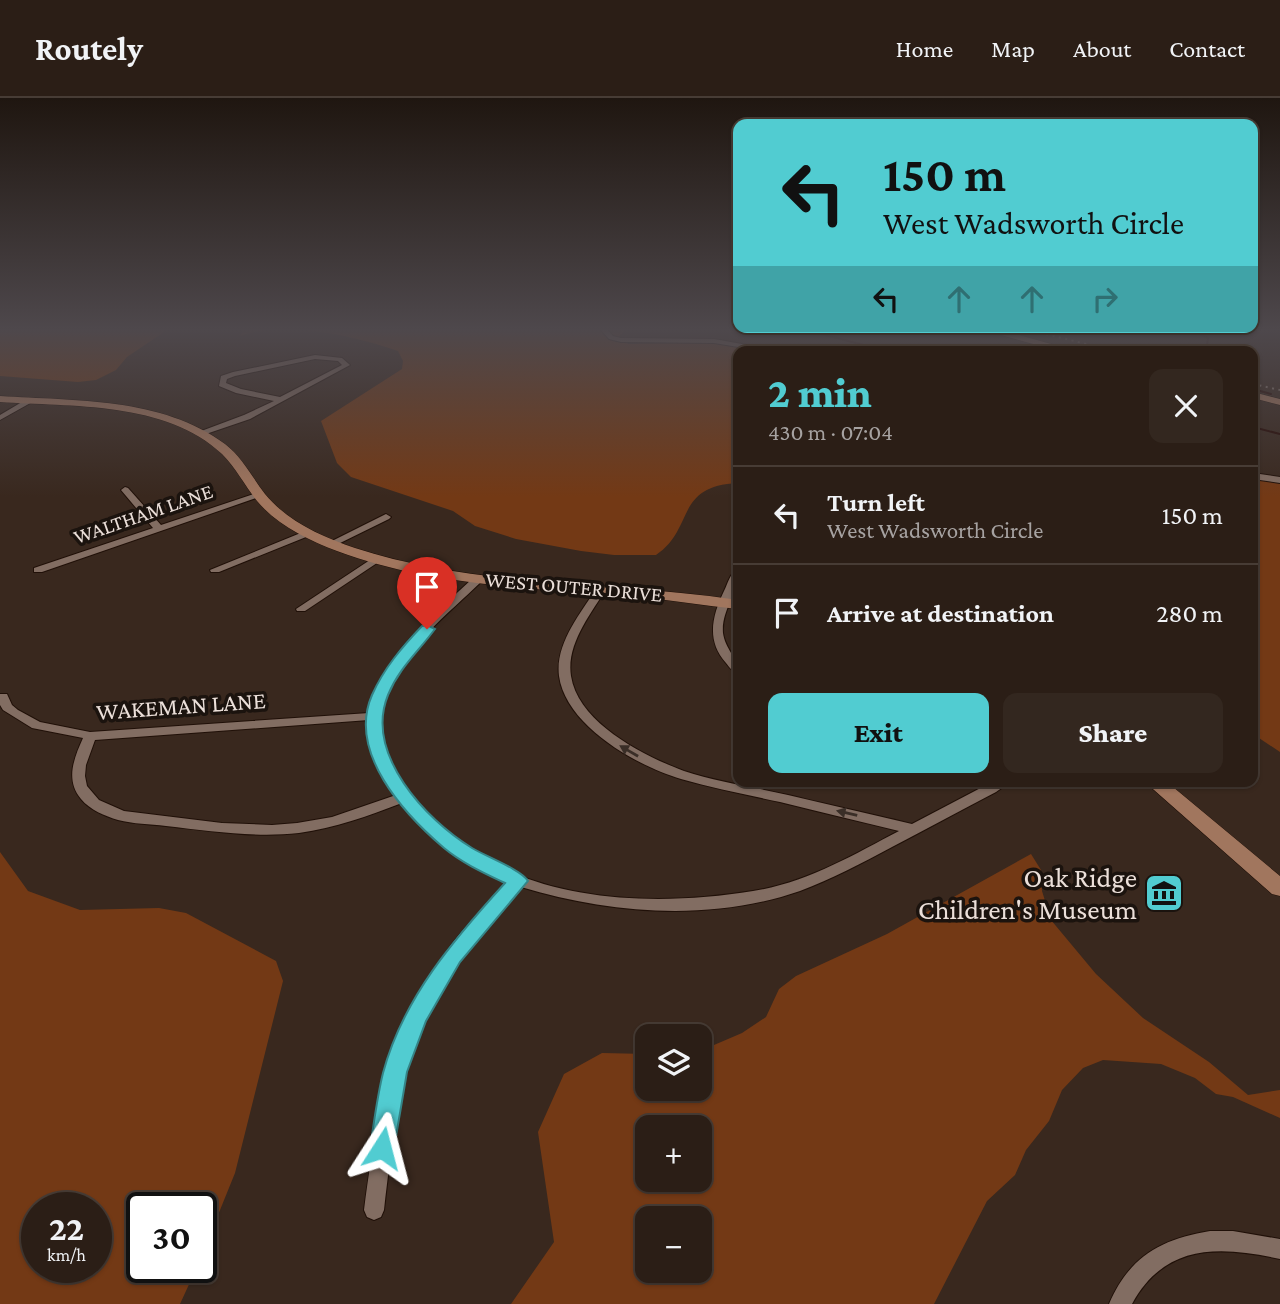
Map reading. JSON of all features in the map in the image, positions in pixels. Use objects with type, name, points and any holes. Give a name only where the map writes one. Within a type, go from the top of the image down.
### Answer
[{"type":"street","points":[[223,384],[239,391],[281,400]]},
{"type":"street","points":[[200,433],[247,417],[312,384]]},
{"type":"street","points":[[1258,396],[1280,402]]},
{"type":"street","name":"WEST OUTER DRIVE","points":[[0,399],[137,412],[162,418],[200,433],[231,456],[260,495],[279,514],[331,544],[376,559],[478,579],[732,603]]},
{"type":"street","points":[[0,418],[30,401]]},
{"type":"street","points":[[1258,477],[1280,480]]},
{"type":"street","points":[[125,490],[158,528]]},
{"type":"street","name":"WALTHAM LANE","points":[[38,570],[260,495]]},
{"type":"street","points":[[331,544],[386,517]]},
{"type":"street","points":[[215,570],[308,533]]},
{"type":"street","points":[[302,608],[376,559]]},
{"type":"street","points":[[478,579],[400,658],[379,696],[375,716],[375,742],[379,758],[404,797],[452,845],[486,866],[518,881],[584,897],[633,904],[676,906],[757,896],[794,887],[835,870],[993,787]]},
{"type":"street","points":[[600,589],[574,634],[565,666],[568,686],[575,703],[600,732],[651,764],[733,787]]},
{"type":"street","points":[[732,603],[716,635],[722,652],[733,664]]},
{"type":"street","name":"WAKEMAN LANE","points":[[4,697],[14,713],[36,725],[90,736],[375,716]]},
{"type":"street","points":[[90,736],[76,774],[79,790],[105,811],[122,816],[245,830],[278,829],[320,825],[404,797]]},
{"type":"street","points":[[734,787],[913,829]]},
{"type":"street","points":[[1160,787],[1280,888]]},
{"type":"street","points":[[374,1210],[395,1072],[415,1018],[452,956],[518,881]]},
{"type":"street","points":[[1122,1299],[1143,1270],[1169,1251],[1184,1244],[1219,1239],[1280,1249]]},
{"type":"shaded area","points":[[378,384],[733,384],[733,484],[718,486],[694,500],[668,545],[656,555],[614,555],[581,551],[516,539],[475,526],[453,511],[351,477],[337,463],[321,421]]},
{"type":"shaded area","points":[[1258,480],[1280,482],[1280,752],[1258,737]]},
{"type":"shaded area","points":[[0,852],[28,891],[80,910],[159,908],[186,913],[276,961],[283,981],[235,1173],[217,1217],[217,1192],[126,1192],[126,1283],[190,1283],[180,1304],[0,1304]]},
{"type":"shaded area","points":[[1031,854],[1041,870],[1042,891],[1051,920],[1096,974],[1143,1018],[1209,1062],[1248,1095],[1280,1090],[1280,1118],[1233,1097],[1216,1094],[1195,1078],[1161,1064],[1103,1060],[1083,1068],[1062,1090],[1049,1121],[1026,1150],[1015,1175],[987,1201],[934,1304],[511,1304],[554,1242],[538,1132],[564,1074],[602,1053],[635,1054],[635,1101],[712,1101],[712,1046],[742,1033],[766,1017],[779,989],[796,976],[887,934]]},
{"type":"waterway","points":[[1258,390],[1271,394]]},
{"type":"waterway","points":[[1258,428],[1280,434]]},
{"type":"railway","points":[[1258,385],[1280,390]]},
{"type":"place","name":"Oak Ridge Children's Museum","points":[[1164,893]]},
{"type":"route","points":[[382,1148],[395,1072],[415,1018],[452,956],[518,881],[486,866],[452,845],[404,797],[379,758],[375,742],[375,716],[379,696],[400,658],[427,629]]}]
